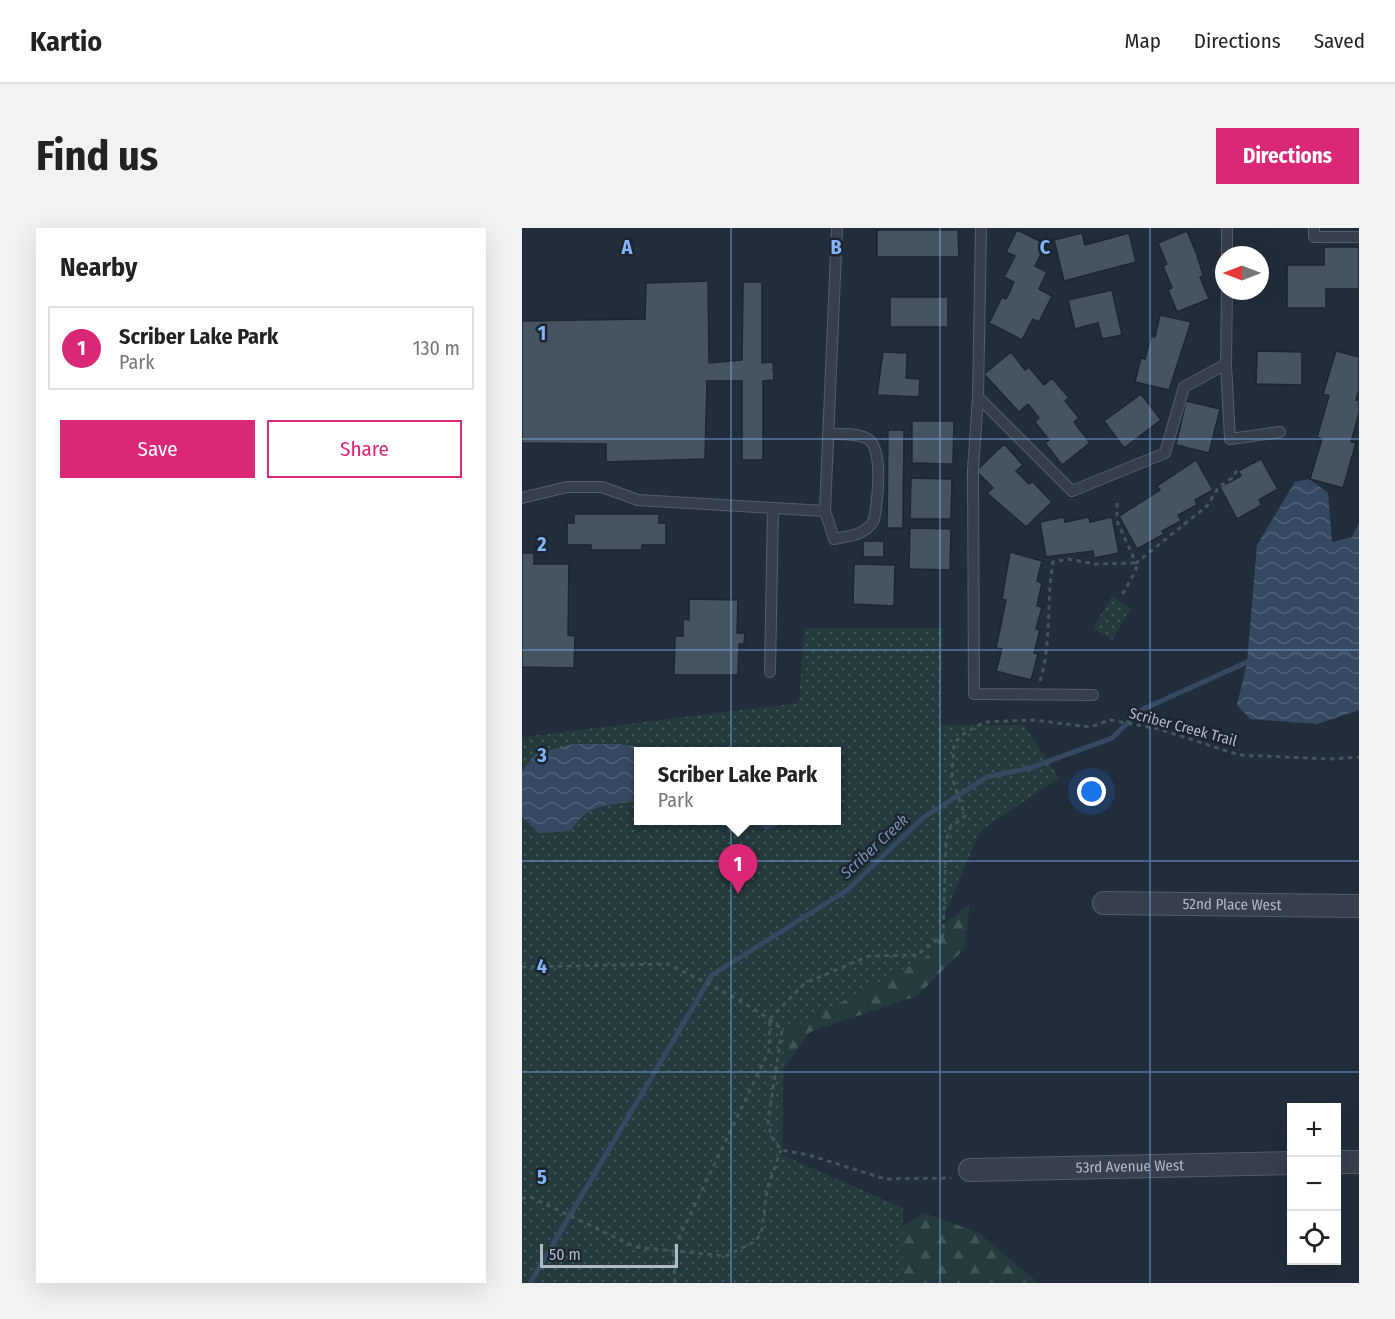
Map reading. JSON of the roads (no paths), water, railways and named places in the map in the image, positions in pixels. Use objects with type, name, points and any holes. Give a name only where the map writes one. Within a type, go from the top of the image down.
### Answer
[{"type":"street","name":"52nd Place West","points":[[1104,903],[1359,906]]},
{"type":"street","points":[[1341,1162],[1359,1162]]},
{"type":"street","name":"53rd Avenue West","points":[[970,1170],[1287,1163]]},
{"type":"lane","points":[[828,434],[857,435],[868,438],[874,446],[878,460],[878,499],[870,528],[858,534],[834,539],[825,511],[828,434],[837,228]]},
{"type":"lane","points":[[981,228],[978,397],[973,470],[974,694],[1093,695]]},
{"type":"lane","points":[[1227,228],[1227,246]]},
{"type":"lane","points":[[1314,228],[1314,237],[1359,237]]},
{"type":"lane","points":[[1227,300],[1226,364],[1230,439],[1281,432]]},
{"type":"lane","points":[[978,397],[1072,490],[1165,453],[1184,387],[1226,364]]},
{"type":"lane","points":[[522,498],[567,487],[602,487],[638,500],[825,511]]},
{"type":"lane","points":[[770,672],[773,508]]},
{"type":"water","points":[[1309,479],[1328,493],[1332,542],[1352,537],[1359,523],[1359,710],[1317,724],[1250,719],[1237,705],[1247,663],[1257,545],[1295,482]]},
{"type":"water","points":[[573,744],[619,744],[638,747],[634,747],[634,802],[592,810],[577,822],[571,831],[539,833],[522,817],[522,771],[535,754]]},
{"type":"water","points":[[761,825],[778,825],[767,830]]},
{"type":"waterway","name":"Scriber Creek","points":[[530,1283],[712,975],[846,891],[923,818],[987,777],[1030,768],[1112,738],[1141,710],[1252,660]]},
{"type":"place","name":"Scriber Lake Park","points":[[738,894]]}]
